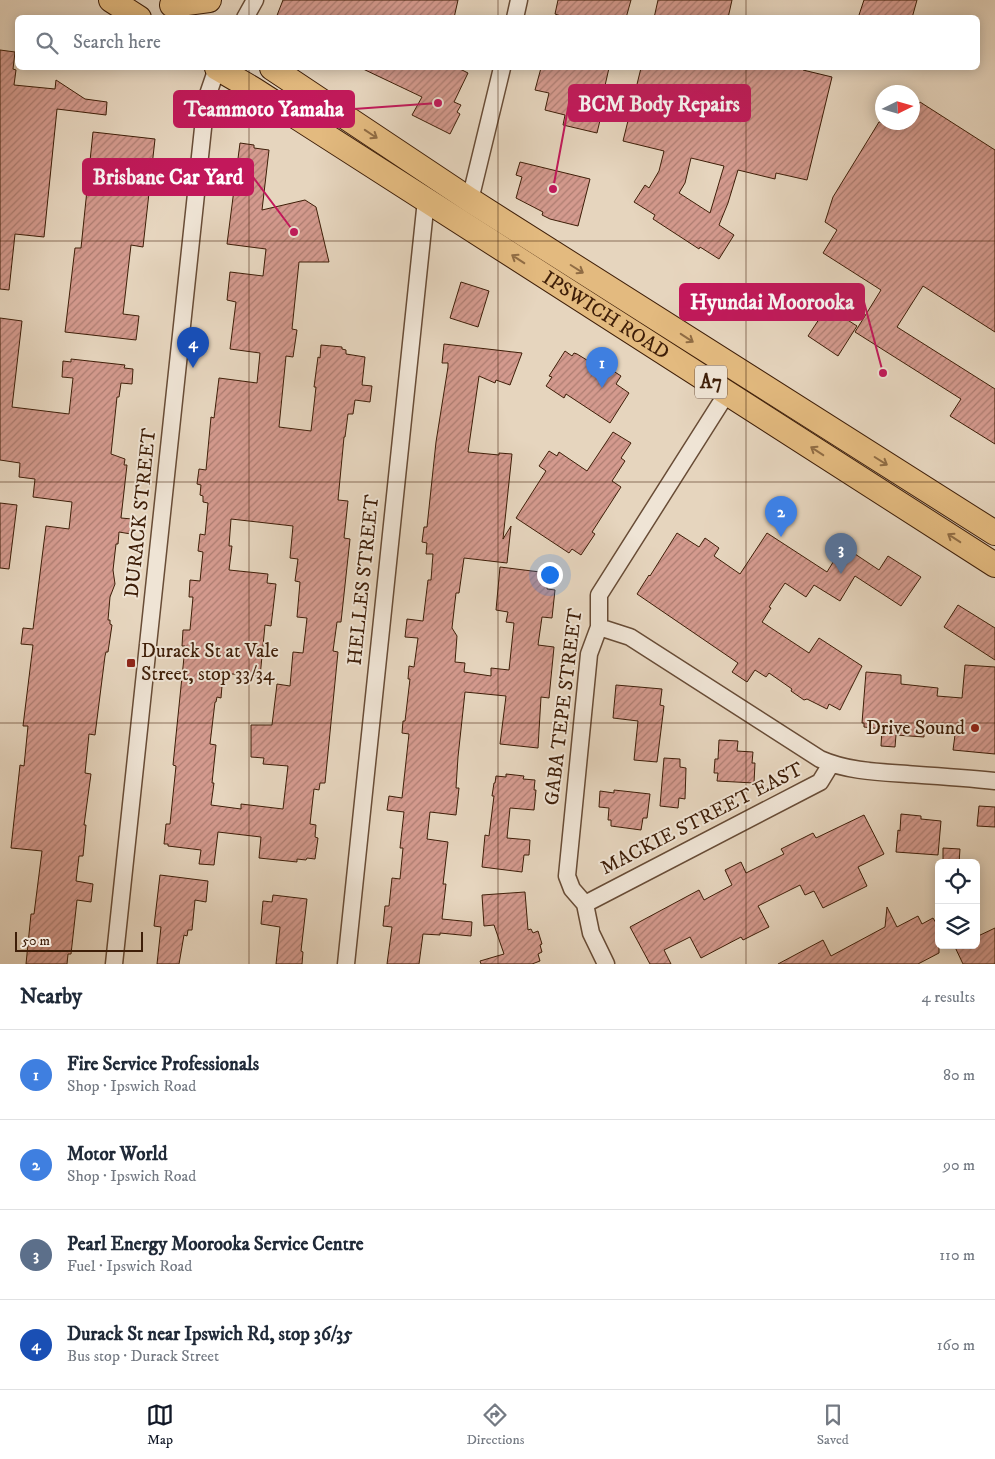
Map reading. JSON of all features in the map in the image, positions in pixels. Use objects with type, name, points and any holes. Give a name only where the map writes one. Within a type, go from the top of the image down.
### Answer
[{"type":"highway","points":[[112,0],[134,15]]},
{"type":"highway","points":[[167,3],[209,0]]},
{"type":"highway","points":[[167,3],[187,15]]},
{"type":"highway","name":"IPSWICH ROAD","points":[[220,70],[995,565]]},
{"type":"highway","name":"IPSWICH ROAD","points":[[275,70],[470,200],[995,533]]},
{"type":"street","points":[[247,15],[255,0]]},
{"type":"street","points":[[516,15],[519,0]]},
{"type":"street","name":"DURACK STREET","points":[[114,964],[206,100],[216,70]]},
{"type":"street","points":[[470,200],[502,70]]},
{"type":"street","name":"HELLES STREET","points":[[346,964],[426,200]]},
{"type":"street","name":"GABA TEPE STREET","points":[[606,964],[591,933],[585,904],[569,884],[567,869],[589,654],[600,627],[599,600],[602,589],[727,393]]},
{"type":"street","points":[[600,627],[630,637],[820,759],[831,764],[849,769],[995,781]]},
{"type":"street","name":"MACKIE STREET EAST","points":[[585,904],[820,782],[831,764]]},
{"type":"building","points":[[283,0],[458,0],[455,15],[277,15]]},
{"type":"building","points":[[558,0],[631,0],[627,15],[555,14]]},
{"type":"building","points":[[658,0],[732,0],[729,15],[655,15]]},
{"type":"building","points":[[864,0],[917,0],[913,15],[859,15]]},
{"type":"building","points":[[0,50],[15,52],[13,69],[16,70],[14,85],[55,89],[56,80],[85,99],[107,102],[106,115],[57,109],[44,237],[15,234],[9,290],[0,289]]},
{"type":"building","points":[[365,70],[462,70],[468,73],[454,102],[461,105],[457,112],[460,114],[450,134],[412,115],[422,97]]},
{"type":"building","points":[[540,70],[609,70],[604,90],[607,91],[597,133],[563,125],[565,115],[545,110],[549,93],[535,90]]},
{"type":"building","points":[[641,70],[803,70],[832,77],[807,180],[776,173],[775,179],[738,170],[719,225],[734,235],[719,259],[700,247],[699,249],[653,219],[655,215],[634,202],[645,185],[649,188],[659,171],[664,151],[623,141]],"holes":[[[691,158],[724,166],[710,213],[679,193],[685,183]]]},
{"type":"building","points":[[920,102],[995,150],[995,332],[923,286],[897,327],[995,389],[995,444],[950,416],[961,399],[855,332],[881,290],[823,253],[837,230],[825,222],[833,197],[875,129],[920,130]]},
{"type":"building","points":[[93,132],[155,139],[143,247],[131,245],[123,314],[139,316],[136,340],[65,332],[75,248],[81,248]]},
{"type":"building","points":[[240,143],[254,145],[254,148],[269,150],[262,210],[305,200],[316,207],[329,262],[299,262],[292,329],[297,330],[293,357],[286,356],[279,427],[311,431],[316,387],[314,387],[321,345],[342,347],[342,349],[346,350],[346,354],[365,357],[362,385],[372,386],[370,402],[355,400],[353,414],[348,414],[344,437],[338,500],[348,501],[344,538],[350,539],[341,622],[337,622],[333,651],[338,652],[325,783],[320,783],[319,790],[314,789],[310,824],[316,825],[315,837],[318,838],[315,859],[297,859],[297,862],[259,858],[261,837],[218,832],[214,865],[199,864],[201,850],[164,844],[166,824],[170,824],[176,766],[173,765],[185,646],[182,646],[183,630],[190,630],[193,597],[189,597],[190,580],[200,581],[203,552],[198,551],[200,534],[205,535],[208,503],[203,502],[203,496],[200,495],[201,485],[197,484],[199,469],[206,470],[211,417],[214,418],[219,378],[257,383],[260,353],[230,349],[236,302],[227,300],[230,272],[263,276],[266,249],[227,244]],"holes":[[[231,519],[293,526],[290,558],[298,559],[295,581],[300,582],[297,617],[307,618],[303,653],[293,652],[290,686],[277,684],[272,725],[251,725],[251,757],[264,758],[263,764],[288,766],[283,809],[241,804],[241,809],[211,805],[216,745],[210,744],[215,702],[217,697],[221,698],[223,673],[260,677],[265,625],[271,626],[276,584],[267,583],[268,574],[229,570],[232,546],[229,546]]]},
{"type":"building","points":[[520,162],[590,179],[578,226],[550,219],[542,215],[543,212],[516,198],[522,177],[516,175]]},
{"type":"building","points":[[461,282],[489,291],[478,327],[450,318]]},
{"type":"building","points":[[827,307],[857,326],[838,356],[808,336]]},
{"type":"building","points":[[0,318],[22,321],[12,407],[69,414],[73,378],[62,377],[63,361],[71,362],[71,359],[125,365],[124,368],[133,369],[132,384],[121,383],[119,397],[117,397],[111,454],[125,459],[124,465],[127,465],[121,518],[132,519],[131,534],[119,532],[118,544],[116,544],[113,570],[115,584],[110,597],[108,620],[110,620],[112,625],[108,652],[106,652],[105,656],[95,735],[89,734],[85,773],[91,774],[84,825],[86,825],[83,856],[79,856],[76,881],[93,884],[91,902],[77,900],[71,954],[68,954],[67,964],[26,964],[31,914],[34,914],[42,851],[11,848],[20,765],[24,766],[28,726],[23,726],[33,645],[21,644],[23,628],[33,629],[46,526],[69,529],[72,502],[33,497],[35,479],[19,477],[20,463],[0,460]]},
{"type":"building","points":[[444,344],[522,353],[510,385],[496,380],[495,383],[479,376],[468,452],[499,455],[499,453],[512,454],[503,539],[511,526],[507,563],[464,558],[459,593],[456,593],[452,628],[457,636],[455,662],[465,663],[464,672],[491,676],[491,668],[509,670],[514,623],[506,622],[508,612],[496,610],[500,567],[548,573],[547,589],[555,590],[552,618],[542,617],[538,645],[554,647],[549,698],[541,697],[538,748],[500,744],[506,696],[465,692],[458,757],[456,788],[459,788],[456,815],[430,812],[427,839],[448,842],[443,884],[446,884],[442,919],[472,922],[471,936],[440,933],[440,935],[423,934],[419,964],[387,964],[392,927],[383,926],[385,906],[389,906],[392,878],[400,879],[403,848],[400,848],[404,812],[387,810],[389,796],[402,798],[409,734],[402,733],[403,721],[405,721],[410,679],[408,679],[409,666],[414,667],[418,638],[405,637],[407,619],[423,621],[428,580],[431,580],[433,554],[426,554],[427,543],[422,542],[424,527],[427,527],[436,442],[448,367],[448,363],[442,363]]},
{"type":"building","points":[[565,351],[572,356],[574,353],[577,354],[595,365],[598,361],[621,376],[616,384],[629,393],[610,423],[566,394],[564,398],[546,386],[552,377],[549,376]]},
{"type":"building","points":[[613,432],[631,443],[621,458],[625,461],[612,481],[621,487],[592,532],[595,534],[581,555],[572,549],[569,553],[516,518],[546,471],[539,466],[549,451],[557,456],[559,452],[587,471]]},
{"type":"building","points":[[0,503],[17,505],[9,569],[0,568]]},
{"type":"building","points":[[677,533],[699,547],[705,538],[719,548],[714,556],[740,574],[767,533],[827,572],[843,546],[879,570],[888,556],[921,577],[901,606],[855,576],[840,601],[814,585],[806,597],[785,583],[769,607],[771,608],[762,622],[809,653],[819,638],[862,666],[840,710],[829,704],[827,709],[807,699],[804,700],[769,673],[766,677],[755,670],[747,682],[732,672],[738,663],[637,594]]},
{"type":"building","points":[[958,605],[995,628],[995,660],[944,627]]},
{"type":"building","points":[[965,665],[995,667],[995,754],[953,750],[955,735],[924,732],[924,737],[896,735],[895,747],[881,746],[882,729],[864,727],[864,723],[862,723],[866,672],[901,675],[901,684],[938,688],[937,696],[962,698]]},
{"type":"building","points":[[616,685],[662,689],[660,705],[664,706],[657,762],[634,760],[638,721],[613,718]]},
{"type":"building","points":[[719,740],[738,741],[737,751],[753,752],[752,763],[755,763],[754,783],[717,781],[718,773],[714,773],[715,759],[718,759]]},
{"type":"building","points":[[664,758],[680,759],[680,767],[686,768],[685,799],[679,798],[678,808],[660,806]]},
{"type":"building","points":[[506,774],[524,776],[523,779],[535,780],[534,810],[510,808],[507,838],[530,840],[529,855],[524,855],[522,872],[482,867],[485,835],[489,836],[494,783],[496,776],[506,777]]},
{"type":"building","points":[[614,790],[650,794],[647,818],[643,818],[641,830],[611,826],[611,820],[608,820],[609,808],[599,807],[600,791],[614,793]]},
{"type":"building","points":[[979,806],[995,807],[995,827],[977,826]]},
{"type":"building","points":[[901,814],[941,821],[938,855],[896,852]]},
{"type":"building","points":[[864,815],[884,854],[858,867],[867,886],[823,908],[814,891],[805,895],[800,885],[758,906],[769,927],[743,940],[741,937],[701,958],[690,937],[664,950],[671,964],[650,964],[630,927],[699,890],[704,900],[732,885],[725,870],[741,862],[746,873],[784,854],[781,849],[813,833],[816,838]]},
{"type":"building","points":[[943,848],[960,849],[959,859],[943,859]]},
{"type":"building","points":[[160,875],[208,881],[206,902],[195,900],[192,930],[188,930],[187,936],[184,935],[179,964],[157,964],[161,927],[154,926]]},
{"type":"building","points":[[525,892],[528,930],[531,929],[533,933],[538,931],[542,944],[540,945],[542,952],[538,954],[540,961],[532,964],[481,964],[480,961],[504,954],[494,925],[484,926],[482,895]]},
{"type":"building","points":[[273,895],[307,899],[301,951],[303,952],[302,964],[276,964],[280,927],[261,924],[263,901],[272,902]]},
{"type":"building","points":[[887,907],[897,927],[918,916],[922,924],[933,918],[935,921],[935,949],[939,949],[939,953],[918,964],[778,964],[823,940],[831,956],[885,927]]},
{"type":"building","points":[[995,928],[995,964],[963,964],[956,949],[980,949],[980,935]]},
{"type":"place","name":"Teammoto Yamaha","points":[[438,103]]},
{"type":"place","name":"BCM Body Repairs","points":[[553,189]]},
{"type":"place","name":"Brisbane Car Yard","points":[[294,232]]},
{"type":"place","name":"Durack St near Ipswich Rd, stop 36/35","points":[[193,368]]},
{"type":"place","name":"Hyundai Moorooka","points":[[883,373]]},
{"type":"place","name":"Fire Service Professionals","points":[[602,388]]},
{"type":"place","name":"Motor World","points":[[781,537]]},
{"type":"place","name":"Pearl Energy Moorooka Service Centre","points":[[841,574]]},
{"type":"place","name":"Durack St at Vale Street, stop 33/34","points":[[131,663]]},
{"type":"place","name":"Drive Sound","points":[[975,728]]}]
